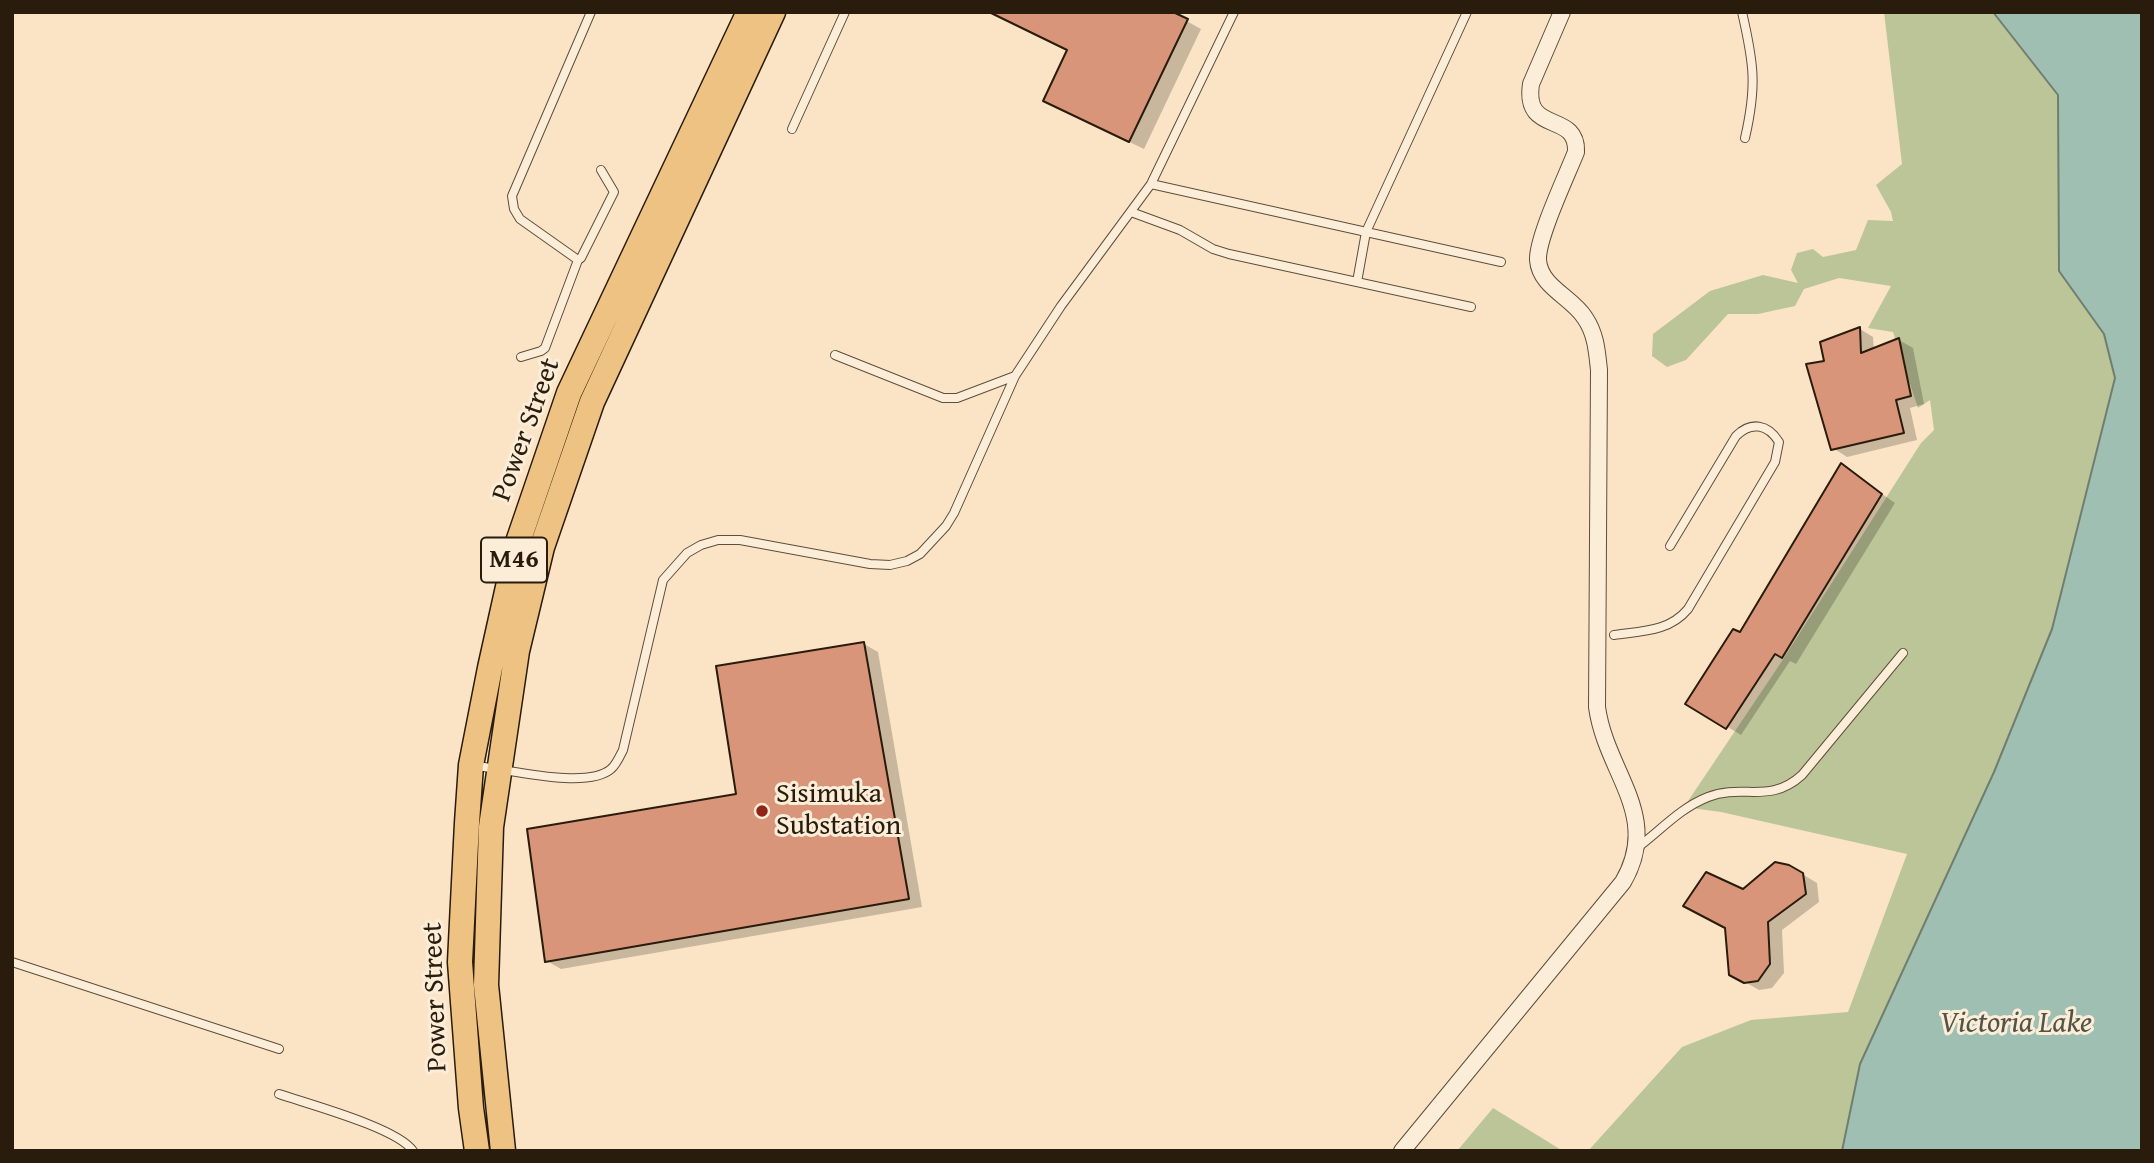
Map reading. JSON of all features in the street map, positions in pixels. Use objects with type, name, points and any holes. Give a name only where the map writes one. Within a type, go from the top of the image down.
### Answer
[{"type":"main road","name":"Power Street","points":[[503,1151],[486,985],[491,827],[517,651],[542,547],[592,402],[704,133],[749,12]]},
{"type":"main road","name":"Power Street","points":[[477,1151],[471,1108],[460,962],[471,765],[518,542],[569,393],[704,133],[774,12]]},
{"type":"main road","points":[[518,542],[542,547]]},
{"type":"street","points":[[1402,1151],[1623,882],[1632,868],[1637,848],[1636,821],[1604,741],[1597,707],[1599,370],[1596,344],[1584,316],[1552,287],[1538,264],[1538,251],[1576,152],[1577,142],[1573,134],[1535,113],[1530,105],[1531,84],[1562,12]]},
{"type":"lane","points":[[578,260],[520,219],[514,209],[512,196],[591,12]]},
{"type":"lane","points":[[792,129],[845,12]]},
{"type":"lane","points":[[471,765],[575,780],[594,778],[612,769],[623,750],[663,580],[687,553],[701,545],[718,540],[740,540],[870,564],[890,565],[920,554],[946,526],[954,513],[1015,376],[1061,306],[1151,184],[1234,12]]},
{"type":"lane","points":[[1357,282],[1366,232],[1467,12]]},
{"type":"lane","points":[[1742,12],[1754,76],[1753,104],[1745,138]]},
{"type":"lane","points":[[521,357],[545,348],[578,260],[614,192],[601,170]]},
{"type":"lane","points":[[1151,184],[1501,262]]},
{"type":"lane","points":[[1131,212],[1180,230],[1213,249],[1471,307]]},
{"type":"lane","points":[[835,355],[943,398],[957,398],[1015,376]]},
{"type":"lane","points":[[1614,635],[1659,629],[1679,619],[1688,609],[1775,462],[1779,442],[1773,433],[1765,427],[1755,426],[1744,428],[1735,436],[1670,546]]},
{"type":"lane","points":[[1637,848],[1679,812],[1708,797],[1721,793],[1774,792],[1791,785],[1903,653]]},
{"type":"lane","points":[[12,962],[279,1049]]},
{"type":"lane","points":[[279,1094],[390,1133],[413,1151]]},
{"type":"green space","points":[[1884,12],[1993,12],[2058,95],[2059,271],[2104,334],[2115,377],[2052,629],[1994,772],[1860,1064],[1842,1151],[1588,1151],[1682,1047],[1751,1020],[1848,1012],[1907,854],[1721,812],[1684,807],[1780,664],[1921,443],[1934,430],[1930,400],[1918,408],[1893,332],[1868,328],[1891,286],[1839,278],[1804,289],[1795,306],[1758,314],[1728,314],[1686,360],[1667,367],[1652,356],[1653,334],[1710,291],[1763,275],[1798,283],[1791,270],[1797,253],[1813,249],[1823,257],[1856,250],[1868,220],[1893,221],[1876,185],[1902,164]]},
{"type":"green space","points":[[1493,1108],[1563,1151],[1457,1151]]},
{"type":"water","name":"Victoria Lake","points":[[1993,12],[2142,12],[2142,1151],[1842,1151],[1860,1064],[1994,772],[2052,629],[2115,378],[2104,334],[2059,271],[2058,95]]},
{"type":"building","points":[[989,12],[1173,12],[1188,19],[1129,142],[1043,101],[1067,50]]},
{"type":"building","points":[[1860,327],[1861,353],[1899,338],[1911,396],[1896,400],[1904,433],[1831,450],[1806,364],[1824,361],[1820,342]]},
{"type":"building","points":[[1841,463],[1882,494],[1782,658],[1775,654],[1726,729],[1685,704],[1733,629],[1740,632]]},
{"type":"building","name":"Sisimuka Substation","points":[[864,642],[909,899],[545,962],[527,829],[736,794],[716,666]]},
{"type":"building","points":[[1775,862],[1789,865],[1803,873],[1806,894],[1768,922],[1770,964],[1758,981],[1744,983],[1729,975],[1725,928],[1683,906],[1706,872],[1743,889]]},
{"type":"place","name":"Sisimuka Substation","points":[[762,811]]}]
